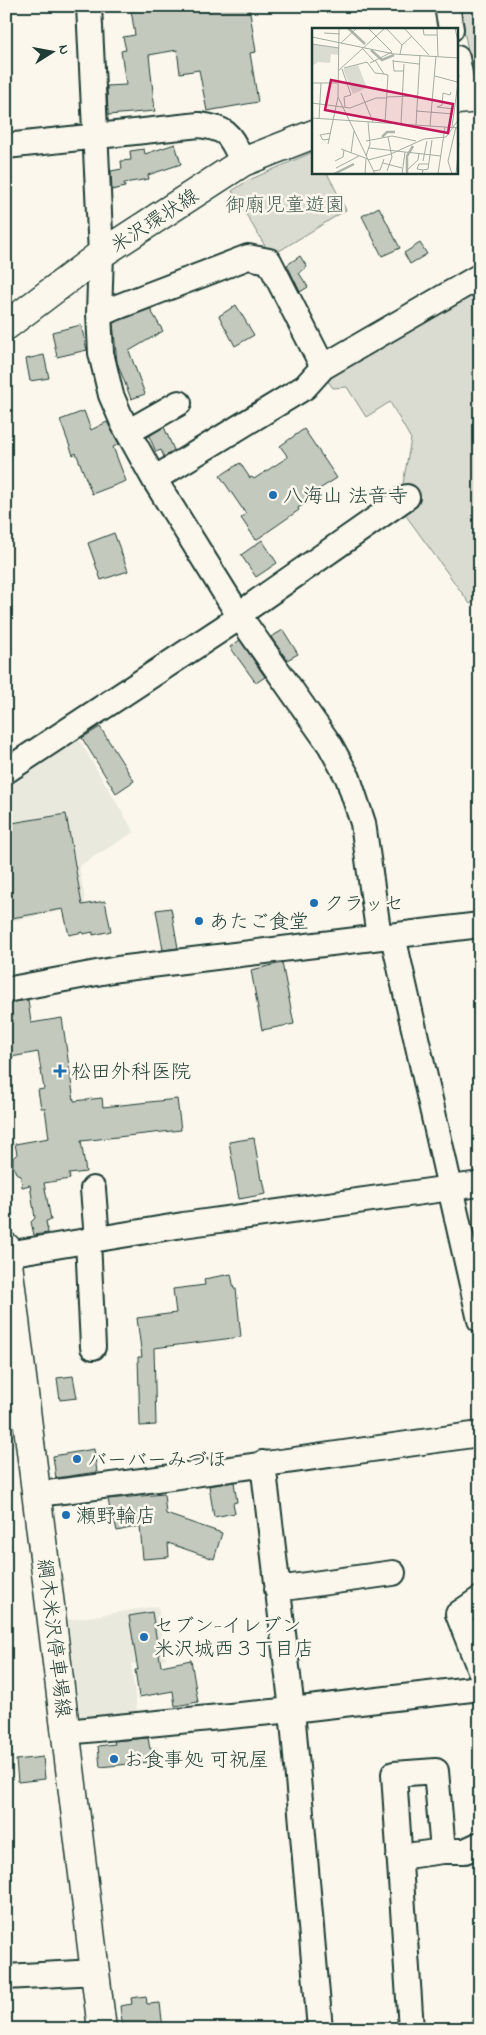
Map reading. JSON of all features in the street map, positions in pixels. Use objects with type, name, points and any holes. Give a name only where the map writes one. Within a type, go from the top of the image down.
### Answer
[{"type":"main road","name":"米沢環状線","points":[[6,326],[101,254],[243,162],[312,135]]},
{"type":"main road","name":"綱木米沢停車場線","points":[[7,1250],[12,1346],[37,1494],[102,2029]]},
{"type":"street","points":[[89,6],[101,254],[98,314],[101,353],[111,395],[128,432],[154,479],[240,617],[330,745],[348,778],[363,823],[386,937],[480,1320]]},
{"type":"street","points":[[447,6],[452,28]]},
{"type":"street","points":[[458,62],[467,99]]},
{"type":"street","points":[[6,146],[199,125],[219,128],[231,138],[243,162]]},
{"type":"street","points":[[98,314],[248,258],[269,261],[323,367]]},
{"type":"street","points":[[154,479],[305,387],[323,367],[480,276]]},
{"type":"street","points":[[128,432],[179,403]]},
{"type":"street","points":[[6,771],[240,617],[248,608],[407,497]]},
{"type":"street","points":[[6,990],[118,969],[480,925]]},
{"type":"street","points":[[7,1250],[93,1240],[480,1184]]},
{"type":"street","points":[[93,1189],[93,1347]]},
{"type":"street","points":[[37,1494],[170,1479],[263,1463],[480,1434]]},
{"type":"street","points":[[263,1463],[292,1710],[320,2029]]},
{"type":"street","points":[[277,1589],[393,1573]]},
{"type":"street","points":[[480,1599],[458,1614],[480,1670]]},
{"type":"street","points":[[66,1732],[292,1710],[480,1688]]},
{"type":"street","points":[[411,2029],[394,1774],[436,1771],[443,1851]]},
{"type":"street","points":[[399,1857],[443,1851],[465,1851],[480,1844]]},
{"type":"street","points":[[6,1977],[96,1972]]},
{"type":"shaded area","points":[[78,738],[134,832],[79,866],[86,906],[6,922],[6,782]]},
{"type":"shaded area","points":[[158,1606],[166,1659],[131,1664],[138,1718],[81,1723],[68,1620]]},
{"type":"green space","points":[[459,6],[480,6],[480,69],[472,70]]},
{"type":"green space","name":"御廟児童遊園","points":[[312,152],[312,174],[328,174],[346,210],[271,256],[232,191],[249,180]]},
{"type":"green space","points":[[480,280],[480,597],[470,604],[399,506],[411,439],[390,402],[366,417],[347,387],[333,388],[322,373]]},
{"type":"building","points":[[135,6],[249,6],[256,52],[250,53],[258,102],[207,111],[199,70],[180,73],[177,50],[149,55],[155,111],[108,115],[107,86],[126,85],[121,51],[126,50],[123,37],[135,35],[131,10],[135,10]]},
{"type":"building","points":[[175,144],[181,164],[148,175],[149,179],[124,183],[125,187],[112,190],[111,171],[122,169],[121,161],[131,160],[130,151],[144,149],[145,154]]},
{"type":"building","points":[[379,207],[400,248],[382,256],[362,216]]},
{"type":"building","points":[[420,243],[427,254],[410,264],[404,253]]},
{"type":"building","points":[[300,256],[307,267],[299,273],[308,287],[300,292],[287,265]]},
{"type":"building","points":[[236,305],[254,335],[235,346],[219,316]]},
{"type":"building","points":[[150,309],[163,331],[129,351],[145,394],[131,399],[117,362],[113,323]]},
{"type":"building","points":[[81,325],[87,350],[57,357],[52,332]]},
{"type":"building","points":[[44,355],[49,378],[30,381],[26,359]]},
{"type":"building","points":[[84,411],[91,430],[107,422],[119,444],[113,447],[126,481],[92,494],[76,453],[73,455],[60,420]]},
{"type":"building","points":[[164,427],[174,450],[164,457],[161,450],[156,452],[149,436]]},
{"type":"building","points":[[304,429],[337,478],[313,493],[315,497],[256,540],[241,518],[246,514],[220,476],[240,463],[250,478],[254,479],[288,457],[280,446]]},
{"type":"building","points":[[114,533],[128,571],[101,580],[88,543]]},
{"type":"building","points":[[262,540],[277,563],[256,577],[241,555]]},
{"type":"building","points":[[283,630],[298,654],[287,660],[271,637]]},
{"type":"building","points":[[240,640],[265,677],[256,683],[230,647]]},
{"type":"building","points":[[100,727],[134,781],[116,793],[82,738]]},
{"type":"building","points":[[66,814],[82,905],[105,901],[111,931],[93,935],[93,932],[83,934],[83,932],[69,935],[63,909],[6,919],[6,824]]},
{"type":"building","points":[[171,908],[178,948],[163,950],[156,910]]},
{"type":"building","points":[[282,963],[294,1024],[262,1030],[251,970]]},
{"type":"building","points":[[28,1000],[31,1023],[62,1018],[74,1101],[102,1098],[103,1107],[177,1099],[181,1130],[81,1141],[86,1172],[69,1174],[70,1179],[44,1183],[51,1220],[46,1221],[48,1233],[34,1235],[31,1222],[35,1218],[30,1185],[22,1187],[21,1176],[16,1173],[13,1166],[13,1158],[17,1154],[15,1144],[49,1138],[45,1108],[41,1108],[38,1090],[44,1089],[38,1052],[6,1058],[6,1003]]},
{"type":"building","points":[[254,1138],[261,1180],[263,1179],[266,1194],[239,1199],[229,1142]]},
{"type":"building","points":[[231,1274],[234,1289],[236,1289],[241,1337],[154,1348],[156,1425],[140,1426],[138,1357],[142,1357],[137,1318],[176,1313],[173,1289],[205,1285],[204,1279]]},
{"type":"building","points":[[73,1376],[77,1398],[60,1400],[57,1378]]},
{"type":"building","points":[[94,1449],[97,1472],[56,1478],[53,1456]]},
{"type":"building","points":[[234,1482],[237,1502],[233,1503],[235,1513],[214,1517],[209,1486]]},
{"type":"building","points":[[164,1494],[166,1514],[222,1533],[214,1559],[168,1543],[169,1557],[143,1559],[140,1526],[117,1531],[108,1499]]},
{"type":"building","points":[[152,1612],[161,1666],[191,1660],[198,1702],[175,1706],[173,1691],[139,1697],[135,1670],[138,1670],[129,1616]]},
{"type":"building","points":[[148,1738],[150,1749],[156,1748],[158,1761],[100,1767],[98,1746],[115,1744],[114,1741]]},
{"type":"building","points":[[43,1757],[45,1779],[18,1782],[16,1760]]},
{"type":"building","points":[[146,1996],[147,2004],[160,2003],[163,2029],[123,2029],[120,2006],[132,2004],[131,1998]]},
{"type":"place","name":"八海山 法音寺","points":[[273,495]]},
{"type":"place","name":"クラッセ","points":[[314,903]]},
{"type":"place","name":"あたご食堂","points":[[199,921]]},
{"type":"place","name":"松田外科医院","points":[[60,1071]]},
{"type":"place","name":"バーバーみづほ","points":[[77,1459]]},
{"type":"place","name":"瀬野輪店","points":[[66,1515]]},
{"type":"place","name":"セブン-イレブン 米沢城西３丁目店","points":[[144,1637]]},
{"type":"place","name":"お食事処 可祝屋","points":[[114,1759]]}]
